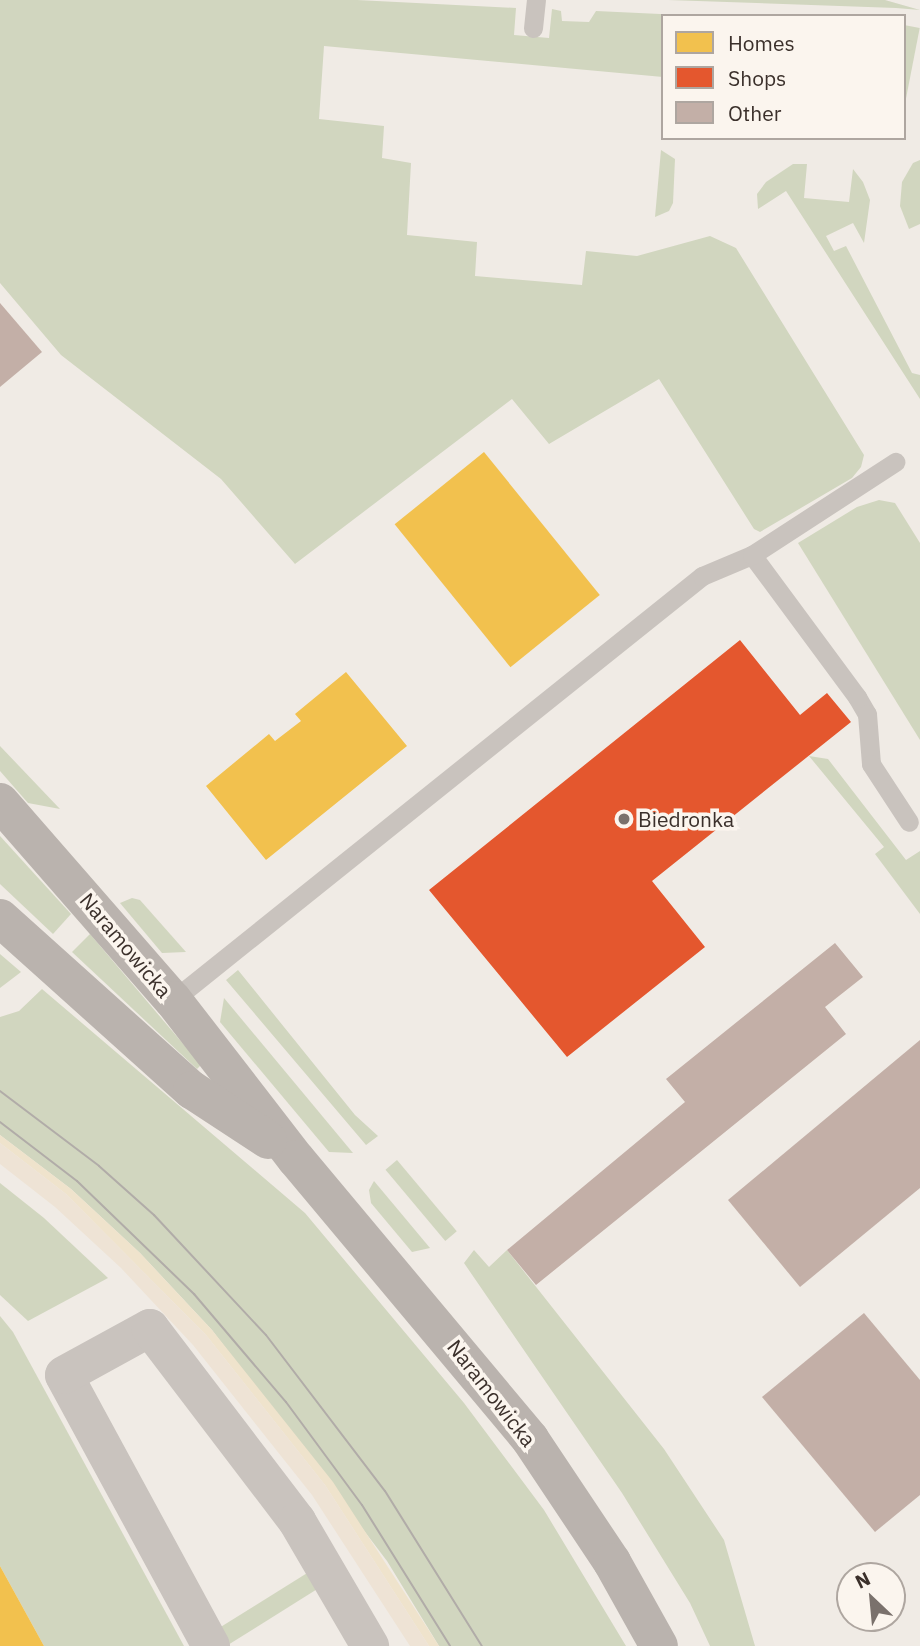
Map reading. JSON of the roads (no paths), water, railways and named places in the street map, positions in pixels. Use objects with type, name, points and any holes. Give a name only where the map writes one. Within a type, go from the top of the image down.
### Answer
[{"type":"street","name":"Naramowicka","points":[[0,802],[173,1000],[296,1159],[530,1439],[612,1562],[659,1646]]},
{"type":"street","name":"Naramowicka","points":[[0,918],[192,1090],[296,1159]]},
{"type":"street","points":[[211,1646],[64,1375],[150,1328],[297,1521],[370,1646]]},
{"type":"lane","points":[[533,28],[536,0]]},
{"type":"lane","points":[[173,1000],[702,576],[752,555],[895,462]]},
{"type":"lane","points":[[752,555],[867,714],[871,764],[909,822]]},
{"type":"tram line","points":[[0,1091],[99,1166],[154,1215],[266,1335],[385,1491],[482,1646]]},
{"type":"tram line","points":[[0,1122],[77,1181],[194,1294],[286,1402],[362,1505],[450,1646]]},
{"type":"place","name":"Biedronka","points":[[624,819]]}]
